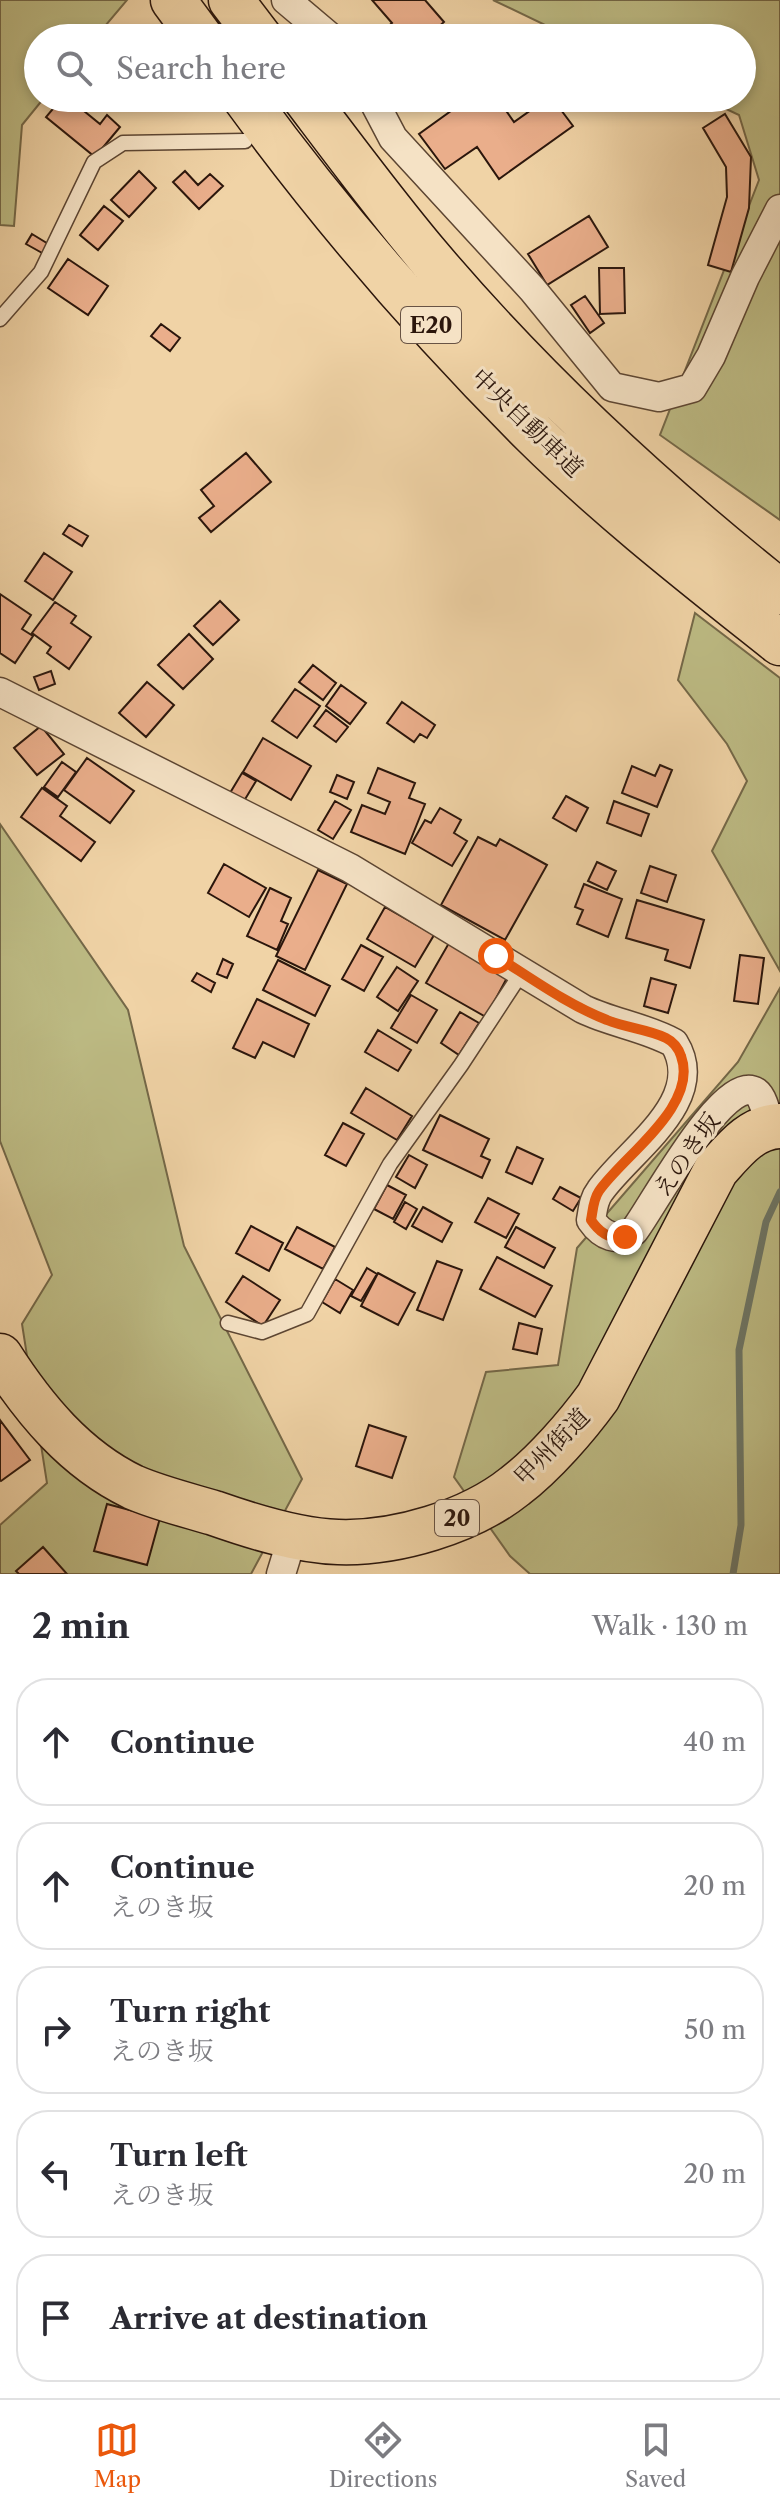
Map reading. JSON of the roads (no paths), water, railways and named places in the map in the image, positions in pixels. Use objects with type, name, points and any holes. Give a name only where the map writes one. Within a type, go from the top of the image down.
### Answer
[{"type":"highway","points":[[173,0],[191,24]]},
{"type":"highway","points":[[231,0],[249,24]]},
{"type":"highway","name":"中央自動車道","points":[[256,112],[298,168],[406,297],[536,435],[654,515],[780,592]]},
{"type":"highway","name":"中央自動車道","points":[[316,112],[428,256],[578,416],[654,515],[780,643]]},
{"type":"highway","name":"甲州街道","points":[[0,1356],[49,1424],[103,1471],[135,1488],[255,1527],[287,1554],[336,1543],[418,1533],[473,1510],[515,1487],[579,1423],[598,1397],[716,1170],[744,1139],[775,1126]]},
{"type":"street","points":[[286,0],[314,24]]},
{"type":"street","points":[[379,112],[393,138],[532,289],[612,387],[659,397],[692,388],[711,356],[745,277],[780,209]]},
{"type":"street","points":[[0,692],[350,868],[522,972]]},
{"type":"street","name":"えのき坂","points":[[522,972],[583,1009],[609,1021],[655,1033],[674,1043],[683,1063],[685,1076],[676,1098],[652,1134],[599,1191],[591,1220],[598,1230],[618,1239],[634,1231],[706,1121],[724,1101],[738,1092],[751,1090],[759,1095],[775,1126]]},
{"type":"lane","points":[[0,319],[41,272],[94,162],[123,143],[245,141]]},
{"type":"lane","points":[[228,1323],[262,1332],[307,1314],[390,1164],[522,972]]},
{"type":"waterway","points":[[733,1574],[741,1525],[739,1350],[766,1222],[780,1192]]}]
